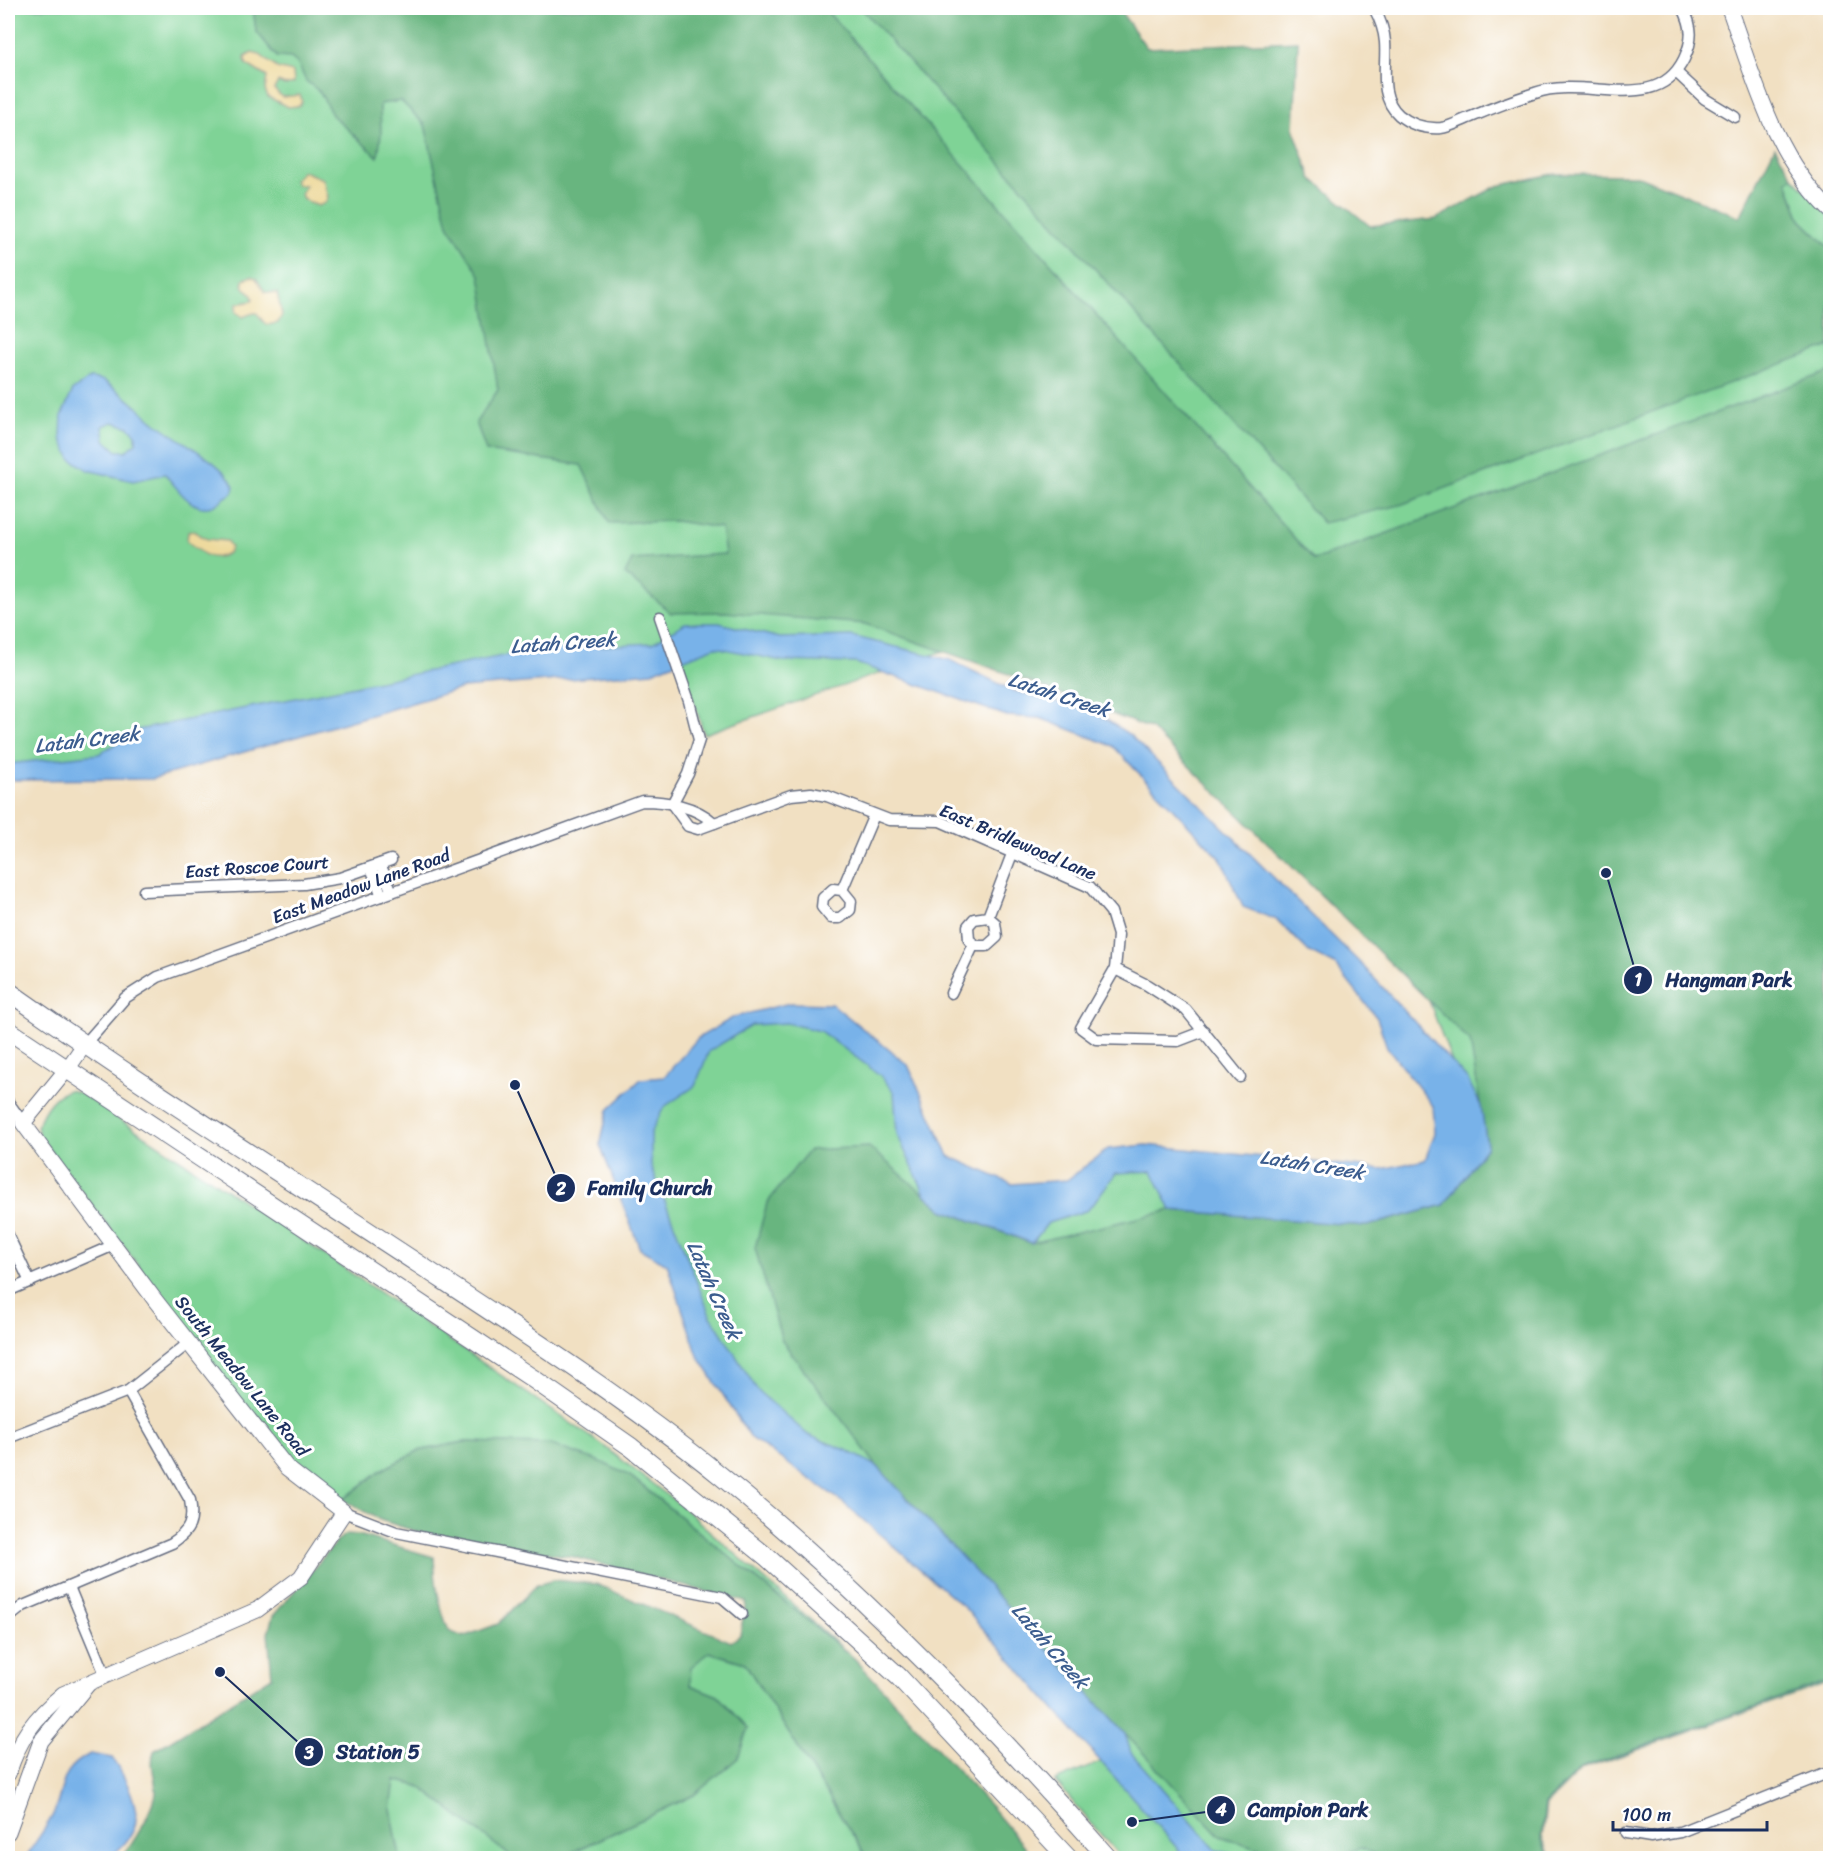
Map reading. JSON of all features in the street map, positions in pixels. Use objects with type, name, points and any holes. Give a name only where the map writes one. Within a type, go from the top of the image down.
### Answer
[{"type":"highway","points":[[8,991],[84,1044],[542,1345],[719,1475],[819,1559],[910,1645],[1044,1785],[1108,1858]]},
{"type":"highway","points":[[8,1030],[532,1378],[631,1447],[768,1558],[891,1670],[1068,1858]]},
{"type":"street","points":[[1374,8],[1381,23],[1385,43],[1387,99],[1398,114],[1415,126],[1443,128],[1524,97],[1560,86],[1636,92],[1656,87],[1677,73],[1692,43],[1690,22],[1683,8]]},
{"type":"street","points":[[1730,8],[1773,127],[1803,180],[1830,210]]},
{"type":"street","points":[[1677,73],[1705,99],[1735,117]]},
{"type":"street","points":[[660,617],[689,701],[699,740],[688,774],[672,804],[702,814],[714,823]]},
{"type":"street","name":"East Bridlewood Lane","points":[[672,804],[688,826],[702,829],[801,794],[827,796],[889,820],[940,821],[1090,887],[1103,900],[1111,912],[1118,935],[1115,969],[1081,1028],[1096,1039],[1167,1041],[1178,1041],[1204,1031]]},
{"type":"street","name":"East Meadow Lane Road","points":[[84,1044],[125,998],[158,977],[642,801],[672,804]]},
{"type":"street","points":[[842,890],[874,815]]},
{"type":"street","points":[[988,917],[1012,854]]},
{"type":"street","name":"East Roscoe Court","points":[[144,891],[304,884],[340,878],[391,860]]},
{"type":"street","points":[[376,866],[387,894]]},
{"type":"street","points":[[988,917],[995,923],[997,937],[987,946],[974,944],[968,936],[968,926],[974,919],[988,917]]},
{"type":"street","points":[[951,993],[974,944]]},
{"type":"street","points":[[1115,969],[1147,985],[1186,1010],[1240,1077]]},
{"type":"street","points":[[23,1123],[68,1068],[84,1044]]},
{"type":"street","name":"South Meadow Lane Road","points":[[8,1102],[114,1245],[287,1468],[344,1512],[396,1532],[722,1597],[742,1614]]},
{"type":"street","points":[[8,1235],[30,1281]]},
{"type":"street","points":[[8,1291],[114,1245]]},
{"type":"street","points":[[8,1438],[128,1391],[190,1342]]},
{"type":"street","points":[[8,1618],[23,1606],[172,1543],[187,1533],[193,1516],[190,1500],[128,1391]]},
{"type":"street","points":[[8,1773],[13,1757],[37,1716],[63,1694],[257,1610],[301,1578],[344,1512]]},
{"type":"street","points":[[69,1587],[105,1674]]},
{"type":"street","points":[[8,1832],[26,1777],[41,1741],[88,1683]]},
{"type":"street","points":[[1626,1833],[1651,1837],[1680,1832],[1830,1772]]},
{"type":"green space","points":[[8,8],[1063,8],[1209,396],[1830,346],[1830,1682],[1581,1770],[1546,1805],[1542,1837],[1551,1858],[1121,1858],[1055,1781],[1118,1755],[974,1593],[800,1450],[713,1347],[634,1128],[705,1043],[742,1021],[789,1012],[903,1080],[917,1136],[1007,1211],[1110,1161],[1433,1184],[1454,1067],[1256,543],[704,734],[678,651],[540,664],[222,740],[8,772]]},
{"type":"green space","points":[[253,8],[824,8],[1314,560],[1830,371],[1830,1680],[1580,1769],[1545,1804],[1541,1838],[1550,1858],[1383,1858],[1361,1848],[1330,1858],[1288,1858],[1220,1836],[877,1466],[782,1341],[755,1248],[767,1203],[809,1150],[869,1147],[943,1210],[1031,1243],[1171,1210],[1368,1226],[1444,1205],[1487,1146],[1470,1041],[1151,729],[1006,673],[865,624],[725,612],[671,613],[625,574],[632,560],[725,554],[721,528],[675,521],[609,523],[581,465],[486,451],[476,422],[498,390],[480,275],[448,225],[425,125],[401,101],[380,104],[381,134],[378,157],[332,115],[320,92],[306,81],[298,64],[291,58],[277,57],[256,31]]},
{"type":"green space","points":[[861,8],[1118,8],[1147,48],[1298,41],[1294,130],[1311,178],[1370,226],[1436,219],[1497,186],[1553,174],[1636,175],[1740,217],[1775,147],[1793,177],[1787,181],[1801,220],[1830,248],[1830,346],[1400,505],[1323,523]]},
{"type":"green space","points":[[1793,177],[1830,216],[1830,248],[1801,220],[1787,181]]},
{"type":"green space","points":[[69,1090],[80,1093],[310,1245],[600,1443],[680,1505],[855,1659],[630,1476],[493,1443],[464,1442],[418,1451],[380,1471],[343,1500],[325,1490],[281,1452],[40,1137],[37,1127],[45,1110],[53,1100]]},
{"type":"green space","points":[[464,1442],[548,1444],[599,1461],[630,1476],[855,1659],[991,1807],[1034,1858],[867,1858],[745,1663],[709,1652],[691,1667],[690,1685],[718,1696],[748,1728],[738,1758],[694,1795],[560,1858],[513,1858],[419,1786],[395,1780],[391,1809],[400,1858],[121,1858],[142,1827],[155,1799],[156,1787],[152,1767],[154,1751],[272,1677],[268,1633],[273,1616],[338,1540],[347,1534],[359,1535],[434,1557],[438,1595],[449,1631],[463,1637],[498,1624],[537,1585],[554,1580],[596,1584],[731,1642],[740,1635],[746,1602],[574,1557],[428,1535],[380,1520],[343,1500],[380,1471],[418,1451]]},
{"type":"green space","points":[[709,1652],[745,1663],[867,1858],[560,1858],[694,1795],[718,1696],[690,1685],[690,1667]]},
{"type":"green space","points":[[394,1780],[419,1786],[513,1858],[400,1858],[391,1809]]},
{"type":"sand","points":[[252,53],[260,55],[277,68],[293,72],[294,83],[285,85],[278,82],[274,89],[282,97],[300,95],[302,102],[299,106],[288,107],[268,97],[265,90],[267,77],[246,64],[245,57]]},
{"type":"sand","points":[[303,171],[323,179],[328,197],[325,203],[318,206],[303,199],[301,194],[306,185],[297,185],[294,180]]},
{"type":"sand","points":[[251,276],[256,278],[265,292],[277,293],[282,315],[278,323],[267,325],[256,313],[243,317],[236,312],[237,304],[252,301],[252,295],[243,284],[243,280]]},
{"type":"sand","points":[[193,531],[207,539],[227,541],[231,547],[228,553],[211,557],[201,553],[187,541],[188,532]]},
{"type":"water","points":[[90,378],[104,381],[160,426],[220,468],[234,486],[233,492],[213,506],[197,506],[183,496],[165,474],[133,481],[88,470],[71,459],[61,438],[62,415],[73,390]],"holes":[[[113,422],[129,427],[136,434],[136,443],[126,451],[117,451],[105,440],[103,426]]]},
{"type":"water","name":"Latah Creek","points":[[685,623],[719,623],[780,638],[851,636],[950,660],[1014,691],[1093,711],[1130,735],[1363,966],[1468,1080],[1481,1106],[1487,1146],[1444,1205],[1367,1226],[1171,1210],[1152,1171],[1116,1173],[1088,1210],[1048,1223],[1032,1243],[943,1210],[925,1194],[897,1134],[894,1092],[880,1075],[820,1031],[786,1023],[752,1025],[709,1051],[695,1086],[664,1107],[651,1132],[651,1166],[710,1315],[758,1391],[808,1435],[846,1450],[877,1466],[1125,1733],[1131,1753],[1216,1850],[1248,1858],[1186,1858],[964,1607],[840,1500],[750,1437],[698,1356],[667,1264],[640,1249],[600,1145],[608,1110],[641,1079],[664,1077],[698,1038],[734,1017],[790,1003],[832,1004],[908,1065],[949,1156],[1012,1184],[1067,1180],[1108,1149],[1146,1145],[1382,1169],[1425,1160],[1435,1133],[1433,1106],[1387,1047],[1377,1018],[1335,965],[1309,952],[1277,920],[1243,907],[1221,859],[1113,746],[1040,718],[1007,716],[856,663],[782,661],[715,647],[652,672],[463,688],[152,779],[8,780],[8,764],[99,754],[138,730],[532,650],[653,643]]},
{"type":"water","points":[[90,1754],[112,1758],[122,1773],[131,1792],[136,1811],[132,1833],[124,1845],[110,1858],[28,1858],[28,1854],[55,1810],[68,1772]]},
{"type":"place","name":"Hangman Park","points":[[1606,873]]},
{"type":"place","name":"Family Church","points":[[515,1085]]},
{"type":"place","name":"Station 5","points":[[220,1672]]},
{"type":"place","name":"Campion Park","points":[[1132,1822]]}]
